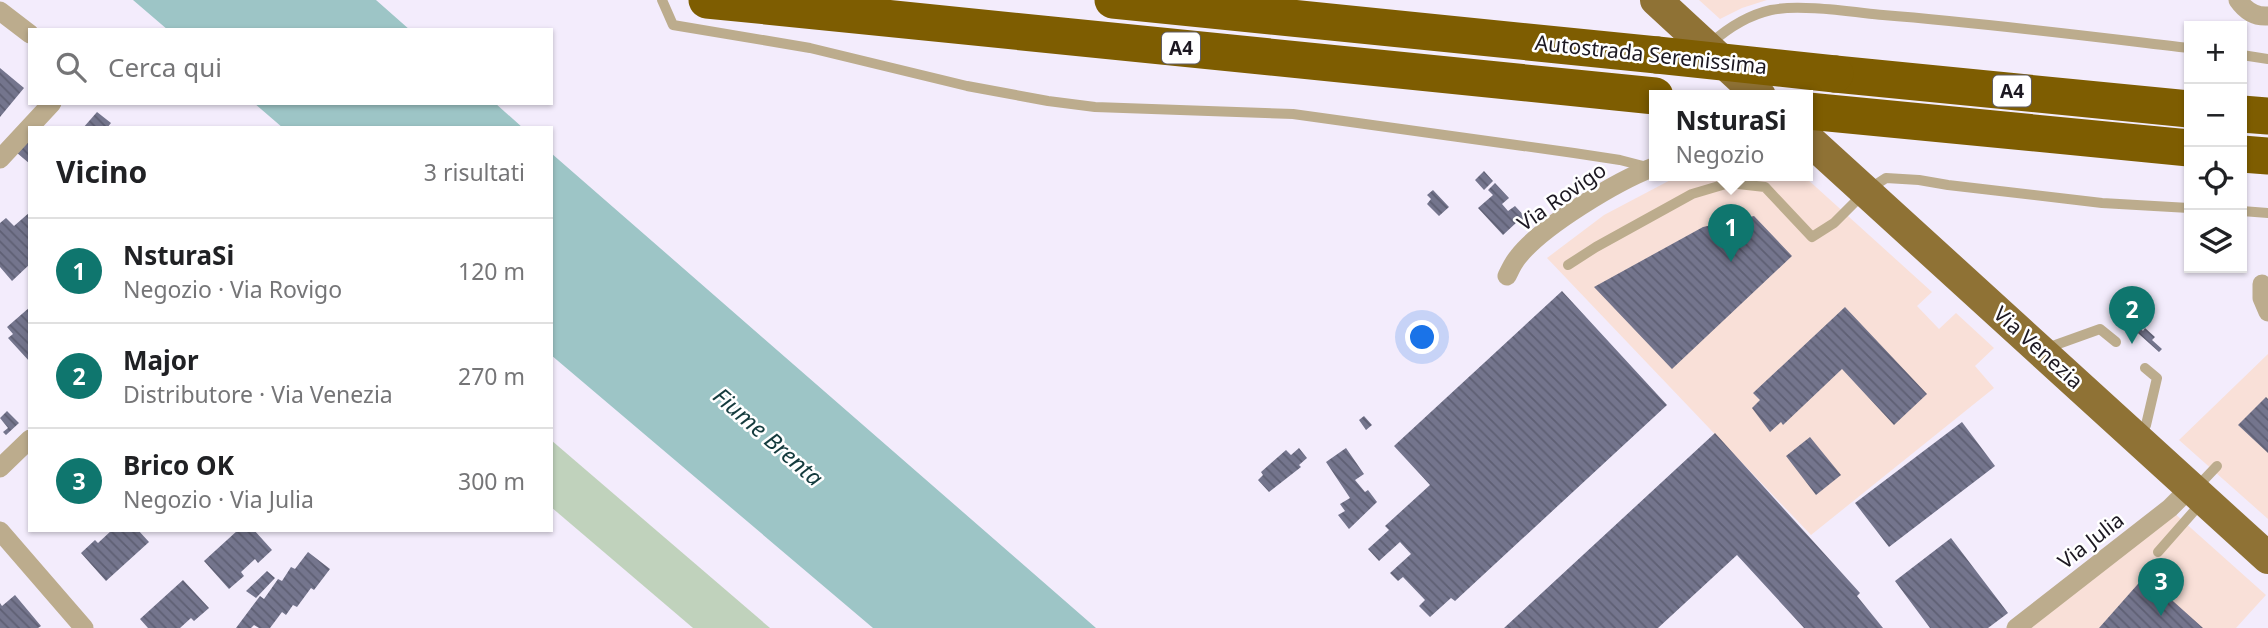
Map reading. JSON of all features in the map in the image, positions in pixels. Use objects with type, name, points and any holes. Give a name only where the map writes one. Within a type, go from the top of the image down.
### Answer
[{"type":"highway","name":"Autostrada Serenissima","points":[[707,0],[1649,95]]},
{"type":"highway","name":"Autostrada Serenissima","points":[[1113,0],[2184,108]]},
{"type":"highway","points":[[2247,114],[2268,116]]},
{"type":"highway","name":"A4","points":[[1813,135],[1865,116],[2184,148]]},
{"type":"highway","points":[[2247,154],[2268,156]]},
{"type":"main road","points":[[1656,0],[1754,90]]},
{"type":"main road","name":"Via Venezia","points":[[1813,140],[2268,558]]},
{"type":"street","points":[[2238,0],[2245,10],[2268,16]]},
{"type":"street","points":[[0,11],[28,32]]},
{"type":"street","points":[[31,126],[50,105]]},
{"type":"street","points":[[0,159],[28,129]]},
{"type":"street","name":"Via Rovigo","points":[[1507,276],[1518,256],[1548,230],[1606,190],[1649,169]]},
{"type":"street","points":[[2262,285],[2262,298],[2268,312]]},
{"type":"street","points":[[0,468],[28,441]]},
{"type":"street","name":"Via Julia","points":[[2016,628],[2170,508],[2197,492]]},
{"type":"street","points":[[0,531],[84,628]]},
{"type":"lane","points":[[662,0],[673,25],[810,48],[967,86],[1048,101],[1095,107],[1293,114],[1620,160],[1649,167]]},
{"type":"lane","points":[[1707,47],[1722,34],[1753,15],[1774,9],[1826,9],[1936,18],[2184,47]]},
{"type":"lane","points":[[2247,56],[2268,59]]},
{"type":"lane","points":[[1568,265],[1692,194],[1728,183],[1765,187],[1812,237],[1834,223],[1866,191],[1886,178],[2102,203],[2184,208]]},
{"type":"lane","points":[[2247,211],[2268,213]]},
{"type":"lane","points":[[2041,350],[2100,329],[2116,342]]},
{"type":"lane","points":[[2138,440],[2146,425],[2157,378],[2145,368]]},
{"type":"lane","points":[[2158,552],[2217,466]]},
{"type":"shaded area","points":[[1699,0],[1767,0],[1720,19]]},
{"type":"shaded area","points":[[1669,181],[1809,181],[1932,292],[1917,306],[1939,329],[1956,313],[1994,348],[1975,366],[1994,388],[1811,535],[1547,258],[1604,215]]},
{"type":"shaded area","points":[[2268,354],[2268,519],[2179,440]]},
{"type":"shaded area","points":[[553,442],[770,628],[693,628],[553,509]]},
{"type":"shaded area","points":[[2173,512],[2266,595],[2236,628],[2026,628]]},
{"type":"water","points":[[133,0],[376,0],[408,28],[166,28]]},
{"type":"water","points":[[256,105],[497,105],[521,126],[281,126]]},
{"type":"water","name":"Fiume Brenta","points":[[553,155],[1096,628],[873,628],[553,357]]},
{"type":"building","points":[[0,68],[24,88],[0,117]]},
{"type":"building","points":[[97,112],[111,123],[109,126],[85,126]]},
{"type":"building","points":[[28,138],[28,162],[16,152]]},
{"type":"building","points":[[1484,171],[1493,181],[1484,190],[1475,180]]},
{"type":"building","points":[[1495,183],[1509,198],[1502,204],[1508,211],[1515,206],[1528,220],[1522,227],[1517,222],[1503,235],[1478,208],[1493,195],[1488,190]]},
{"type":"building","points":[[1433,190],[1449,207],[1439,216],[1427,204],[1431,199],[1427,195]]},
{"type":"building","points":[[28,214],[28,266],[12,281],[0,267],[0,223],[6,218],[14,226]]},
{"type":"building","points":[[1754,216],[1792,256],[1672,369],[1594,287],[1703,227]]},
{"type":"building","points":[[1562,291],[1667,405],[1455,601],[1451,598],[1430,617],[1419,606],[1425,600],[1403,577],[1398,581],[1390,573],[1411,554],[1400,542],[1379,561],[1368,549],[1389,530],[1385,526],[1430,485],[1394,446]]},
{"type":"building","points":[[1845,307],[1927,394],[1894,425],[1842,369],[1783,425],[1781,422],[1770,432],[1752,408],[1760,400],[1753,393]]},
{"type":"building","points":[[28,309],[28,360],[8,338],[13,334],[7,327]]},
{"type":"building","points":[[2133,322],[2155,337],[2152,340],[2162,349],[2159,352],[2130,326]]},
{"type":"building","points":[[2266,397],[2268,399],[2268,453],[2238,425]]},
{"type":"building","points":[[7,411],[19,423],[6,435],[3,432],[8,428],[0,418]]},
{"type":"building","points":[[1364,416],[1372,425],[1366,430],[1359,420]]},
{"type":"building","points":[[1962,422],[1995,466],[1889,547],[1855,503]]},
{"type":"building","points":[[1715,433],[1860,593],[1857,596],[1883,628],[1804,628],[1737,555],[1658,628],[1504,628]]},
{"type":"building","points":[[1810,437],[1841,475],[1816,495],[1786,456]]},
{"type":"building","points":[[1299,448],[1307,458],[1299,465],[1301,467],[1269,492],[1258,480],[1263,475],[1261,472],[1286,450],[1291,455]]},
{"type":"building","points":[[1346,448],[1364,474],[1355,480],[1365,492],[1368,490],[1377,502],[1349,529],[1338,515],[1345,511],[1340,504],[1350,498],[1326,462]]},
{"type":"building","points":[[110,532],[140,532],[149,542],[106,581],[81,553],[95,540],[98,543]]},
{"type":"building","points":[[236,532],[256,532],[272,550],[258,563],[255,559],[241,572],[244,576],[229,589],[204,561]]},
{"type":"building","points":[[1951,538],[2008,613],[1988,628],[1930,628],[1895,581]]},
{"type":"building","points":[[308,552],[330,569],[314,590],[311,588],[297,607],[293,605],[286,615],[282,612],[270,628],[254,625],[251,628],[236,628],[260,596],[264,599],[278,579],[282,581],[291,567],[295,569]]},
{"type":"building","points":[[267,571],[275,578],[256,598],[246,591]]},
{"type":"building","points":[[2145,576],[2203,628],[2099,628]]},
{"type":"building","points":[[183,580],[209,608],[194,621],[191,618],[180,628],[148,628],[140,619]]},
{"type":"building","points":[[15,595],[41,626],[0,628],[0,603],[2,606]]},
{"type":"place","name":"NsturaSi","points":[[1731,262]]},
{"type":"place","name":"Major","points":[[2132,344]]},
{"type":"place","name":"Brico OK","points":[[2161,616]]}]
